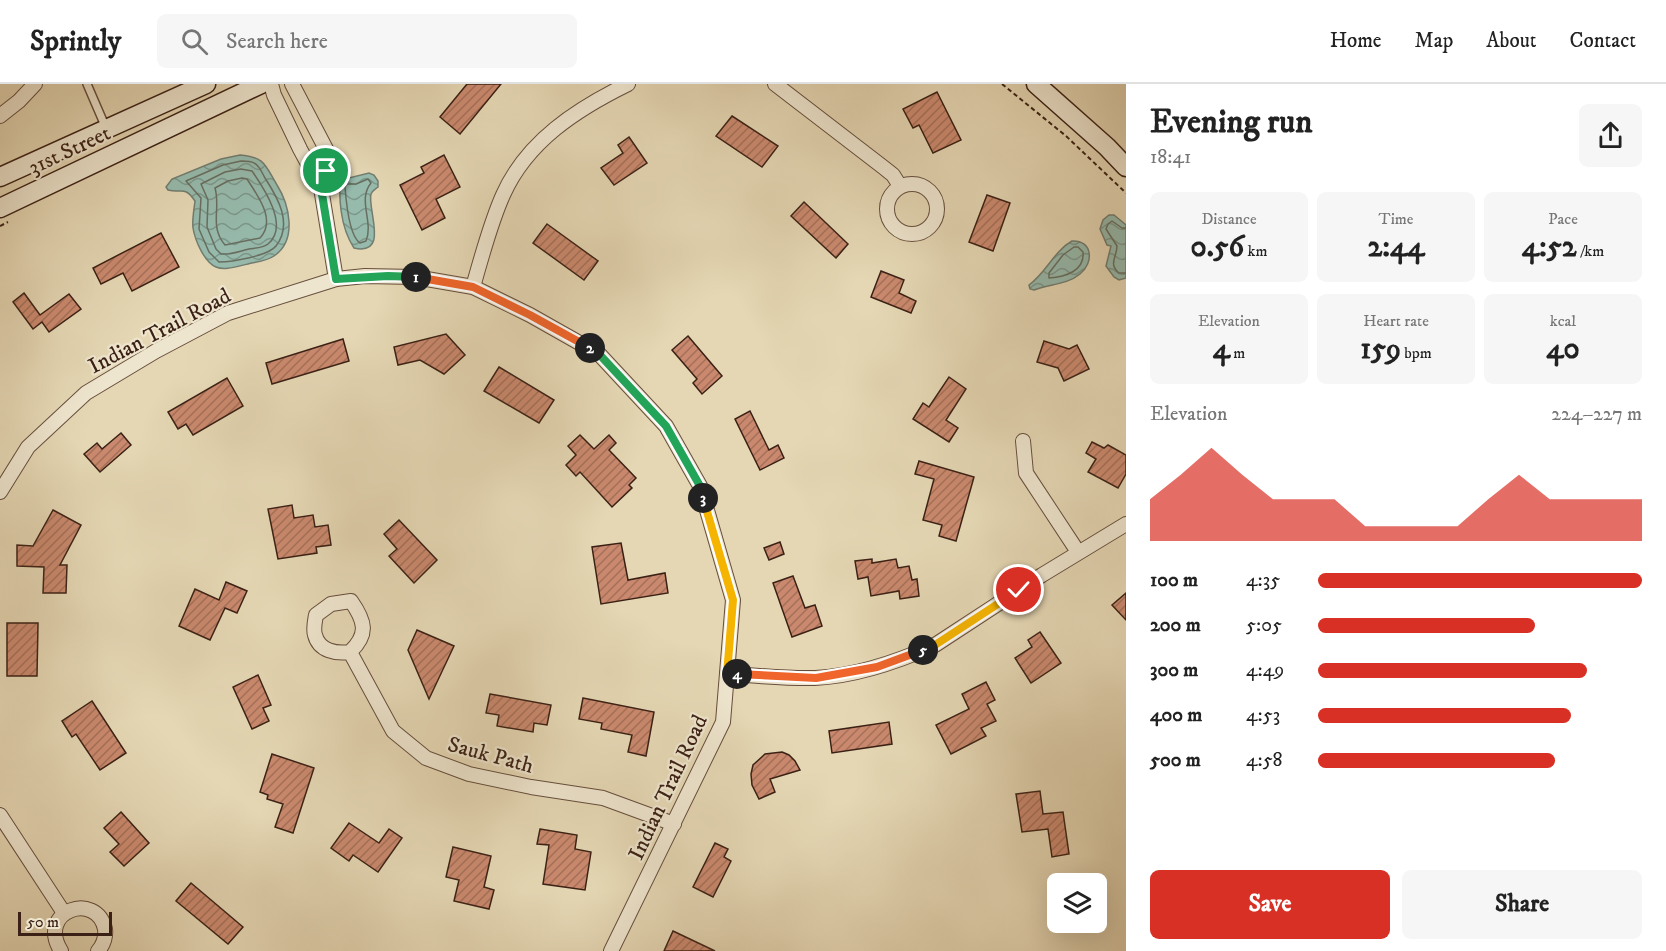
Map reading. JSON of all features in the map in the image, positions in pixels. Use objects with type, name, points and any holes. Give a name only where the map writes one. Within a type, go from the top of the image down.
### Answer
[{"type":"main road","name":"31st Street","points":[[0,177],[206,84]]},
{"type":"main road","name":"31st Street","points":[[0,208],[261,84]]},
{"type":"main road","points":[[1036,84],[1107,147],[1126,167]]},
{"type":"street","points":[[0,116],[35,84]]},
{"type":"street","points":[[271,84],[274,95],[321,188],[336,279]]},
{"type":"street","points":[[292,84],[327,151],[328,161],[321,188]]},
{"type":"street","points":[[473,287],[503,194],[533,149],[573,115],[628,84]]},
{"type":"street","points":[[775,84],[883,167],[900,186]]},
{"type":"street","name":"Indian Trail Road","points":[[0,492],[28,447],[86,393],[156,351],[228,313],[336,279],[415,277],[473,287],[530,315],[599,354],[666,426],[700,486],[733,600],[723,722],[611,951]]},
{"type":"street","points":[[1023,441],[1026,473],[1078,552]]},
{"type":"street","points":[[727,674],[816,678],[877,667],[935,645],[1078,552],[1126,524]]},
{"type":"street","name":"Sauk Path","points":[[350,652],[393,731],[426,758],[469,774],[531,787],[603,798],[674,824]]},
{"type":"street","points":[[0,815],[64,913]]},
{"type":"street","points":[[61,951],[55,941],[56,923],[64,913],[77,908],[87,909],[97,914],[103,924],[105,934],[102,947],[98,951]]},
{"type":"lane","points":[[87,84],[106,128]]},
{"type":"path","points":[[1002,84],[1066,136],[1126,193]]},
{"type":"water","points":[[240,155],[260,160],[267,167],[285,202],[289,232],[282,249],[271,258],[232,268],[220,268],[208,260],[196,238],[193,228],[195,201],[188,193],[168,190],[166,187],[172,179],[221,159]]},
{"type":"water","points":[[341,171],[349,178],[369,173],[374,175],[378,181],[378,187],[371,194],[374,238],[371,245],[365,249],[354,248],[346,231],[340,201]]},
{"type":"water","points":[[1109,215],[1114,215],[1126,225],[1126,278],[1119,280],[1106,266],[1111,246],[1107,245],[1100,229],[1103,220]]},
{"type":"water","points":[[1072,241],[1084,244],[1087,248],[1089,258],[1085,269],[1075,278],[1034,290],[1030,289],[1029,285],[1060,250]]},
{"type":"building","points":[[467,84],[501,84],[460,134],[440,117]]},
{"type":"building","points":[[937,92],[961,140],[933,153],[919,125],[913,128],[903,109]]},
{"type":"building","points":[[732,116],[778,146],[762,167],[716,136]]},
{"type":"building","points":[[629,137],[647,163],[614,185],[601,168],[623,153],[618,145]]},
{"type":"building","points":[[444,155],[460,187],[436,199],[445,218],[422,230],[400,185],[424,173],[421,167]]},
{"type":"building","points":[[987,195],[1010,203],[993,251],[969,242]]},
{"type":"building","points":[[804,202],[848,244],[836,258],[791,216]]},
{"type":"building","points":[[547,224],[598,261],[584,280],[533,243]]},
{"type":"building","points":[[161,233],[179,267],[132,291],[123,273],[101,284],[93,268]]},
{"type":"building","points":[[881,271],[904,280],[899,293],[916,301],[911,313],[871,297]]},
{"type":"building","points":[[24,293],[40,315],[69,294],[81,309],[49,332],[42,322],[33,329],[13,302]]},
{"type":"building","points":[[446,334],[465,355],[444,374],[420,360],[398,365],[394,347]]},
{"type":"building","points":[[688,336],[722,376],[702,394],[693,383],[697,379],[672,350]]},
{"type":"building","points":[[343,339],[349,361],[272,384],[266,363]]},
{"type":"building","points":[[1044,341],[1069,349],[1077,345],[1089,369],[1064,381],[1058,368],[1037,362]]},
{"type":"building","points":[[499,367],[554,400],[539,423],[484,391]]},
{"type":"building","points":[[949,377],[966,389],[946,420],[958,428],[949,442],[913,419],[923,403],[929,407]]},
{"type":"building","points":[[227,378],[243,406],[193,435],[186,424],[178,429],[168,412]]},
{"type":"building","points":[[750,411],[769,450],[778,445],[784,458],[760,470],[735,419]]},
{"type":"building","points":[[121,433],[131,445],[100,472],[84,454],[97,443],[102,449]]},
{"type":"building","points":[[580,435],[594,449],[609,435],[616,443],[609,450],[636,478],[629,485],[632,488],[612,507],[580,472],[576,476],[566,465],[576,455],[568,446]]},
{"type":"building","points":[[1092,442],[1104,448],[1108,445],[1126,455],[1126,474],[1118,488],[1088,472],[1096,459],[1086,453]]},
{"type":"building","points":[[919,461],[974,477],[956,541],[939,536],[942,525],[923,520],[934,479],[915,474]]},
{"type":"building","points":[[292,505],[294,518],[313,515],[315,527],[328,525],[331,545],[316,547],[317,553],[278,559],[268,509]]},
{"type":"building","points":[[53,510],[81,525],[60,565],[67,565],[66,593],[43,593],[44,567],[17,566],[17,545],[33,546]]},
{"type":"building","points":[[399,520],[437,560],[414,583],[389,556],[397,549],[384,534]]},
{"type":"building","points":[[780,542],[784,554],[769,560],[764,548]]},
{"type":"building","points":[[621,543],[628,580],[665,573],[668,593],[601,604],[592,547]]},
{"type":"building","points":[[872,559],[872,563],[896,559],[898,568],[909,566],[912,580],[917,579],[919,596],[900,599],[899,591],[871,596],[868,577],[858,579],[855,561]]},
{"type":"building","points":[[793,576],[805,608],[815,605],[822,626],[792,637],[773,583]]},
{"type":"building","points":[[226,582],[247,591],[237,613],[225,608],[210,640],[179,626],[195,589],[219,600]]},
{"type":"building","points":[[1126,593],[1126,620],[1112,605]]},
{"type":"building","points":[[7,623],[38,623],[37,676],[7,676]]},
{"type":"building","points":[[417,630],[454,646],[429,699],[408,650]]},
{"type":"building","points":[[1040,632],[1061,663],[1031,683],[1015,658],[1032,647],[1028,640]]},
{"type":"building","points":[[258,675],[271,705],[263,708],[269,721],[252,729],[233,687]]},
{"type":"building","points":[[986,682],[995,700],[987,704],[996,721],[981,728],[986,736],[951,754],[936,725],[969,709],[962,694]]},
{"type":"building","points":[[490,694],[551,705],[547,725],[534,723],[533,732],[497,726],[499,715],[486,713]]},
{"type":"building","points":[[583,698],[654,712],[646,756],[628,752],[632,735],[601,729],[602,723],[579,719]]},
{"type":"building","points":[[92,701],[126,753],[100,770],[76,734],[72,737],[62,721]]},
{"type":"building","points":[[889,722],[892,744],[832,753],[829,731]]},
{"type":"building","points":[[782,752],[795,761],[800,770],[770,779],[775,792],[759,799],[752,785],[753,765],[765,754]]},
{"type":"building","points":[[272,754],[314,768],[293,833],[275,827],[283,804],[267,799],[268,795],[260,792]]},
{"type":"building","points":[[1040,791],[1043,814],[1063,812],[1069,854],[1052,857],[1048,829],[1022,832],[1016,794]]},
{"type":"building","points":[[121,812],[149,843],[124,866],[110,852],[119,844],[104,828]]},
{"type":"building","points":[[349,823],[379,843],[389,829],[402,838],[378,872],[353,855],[349,861],[331,848]]},
{"type":"building","points":[[540,829],[577,835],[575,849],[591,852],[585,890],[543,884],[549,845],[537,844]]},
{"type":"building","points":[[715,843],[728,849],[724,857],[731,861],[713,897],[693,887]]},
{"type":"building","points":[[453,847],[491,856],[484,887],[494,890],[489,909],[454,901],[459,880],[446,877]]},
{"type":"building","points":[[191,883],[243,927],[228,944],[176,901]]},
{"type":"building","points":[[673,931],[715,951],[664,951]]},
{"type":"route","points":[[326,171],[321,188],[336,279],[365,276],[415,277],[473,287],[530,315],[599,354],[666,426],[700,486],[733,600],[727,674],[816,678],[877,667],[935,645],[1019,590]]}]
